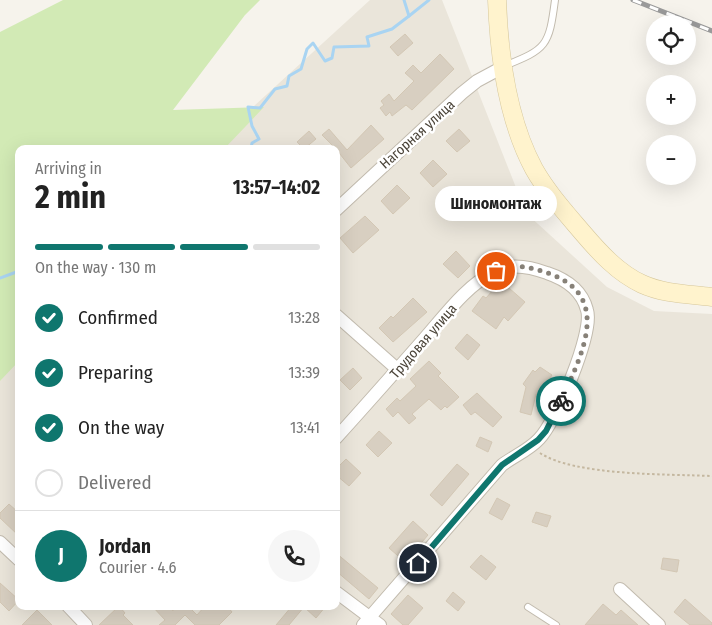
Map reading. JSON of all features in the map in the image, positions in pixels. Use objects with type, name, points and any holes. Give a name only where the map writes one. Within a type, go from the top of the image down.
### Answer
[{"type":"main road","points":[[497,0],[503,66],[516,123],[534,168],[554,198],[606,259],[640,284],[658,290],[712,297]]},
{"type":"street","name":"Нагорная улица","points":[[340,206],[462,93],[477,81],[503,66]]},
{"type":"street","name":"Трудовая улица","points":[[340,434],[463,295],[480,280],[502,268],[531,268],[554,275],[573,286],[584,302],[588,312],[582,347],[546,431],[531,447],[502,465],[371,622]]},
{"type":"street","points":[[340,319],[397,370]]},
{"type":"street","points":[[0,542],[15,556]]},
{"type":"street","points":[[620,589],[659,625]]},
{"type":"street","points":[[340,595],[371,622]]},
{"type":"street","points":[[72,610],[86,625]]},
{"type":"lane","points":[[503,66],[531,55],[546,43],[552,22],[555,0]]},
{"type":"lane","points":[[528,607],[556,625]]},
{"type":"path","points":[[531,447],[546,457],[567,466],[712,476]]},
{"type":"shaded area","points":[[370,0],[442,0],[526,213],[607,287],[654,311],[712,314],[712,625],[0,625],[0,338],[15,325],[15,610],[340,610],[340,145],[211,145]]},
{"type":"green space","points":[[63,0],[260,0],[245,15],[173,110],[264,107],[228,145],[15,145],[15,365],[0,381],[0,32]]},
{"type":"building","points":[[405,34],[413,43],[398,56],[390,47]]},
{"type":"building","points":[[440,54],[454,69],[412,110],[406,105],[392,116],[390,112],[386,116],[380,108],[384,105],[381,101],[389,94],[394,101],[414,81],[405,73],[413,65],[421,73]]},
{"type":"building","points":[[371,125],[384,139],[351,168],[340,154],[340,145],[332,145],[322,135],[329,129],[347,150]]},
{"type":"building","points":[[459,129],[470,141],[457,152],[446,141]]},
{"type":"building","points":[[309,131],[316,139],[309,145],[300,145],[297,142]]},
{"type":"building","points":[[433,160],[447,174],[433,187],[420,173]]},
{"type":"building","points":[[397,185],[410,198],[393,214],[381,201]]},
{"type":"building","points":[[490,187],[509,191],[506,203],[487,199]]},
{"type":"building","points":[[365,216],[379,230],[353,253],[340,238]]},
{"type":"building","points":[[456,251],[470,266],[458,278],[443,264]]},
{"type":"building","points":[[501,281],[525,302],[508,321],[504,317],[496,329],[472,311],[483,296],[486,298]]},
{"type":"building","points":[[413,298],[427,312],[393,342],[379,328],[391,316],[393,318]]},
{"type":"building","points":[[467,334],[480,345],[468,360],[455,348]]},
{"type":"building","points":[[429,361],[441,373],[438,376],[459,397],[447,408],[445,406],[441,410],[429,399],[412,414],[416,418],[409,424],[398,412],[393,417],[386,409],[397,398],[400,401],[416,386],[410,379]]},
{"type":"building","points":[[540,367],[552,375],[548,381],[552,384],[542,398],[536,394],[531,415],[520,412],[526,387],[523,384],[533,370],[535,372]]},
{"type":"building","points":[[353,368],[362,378],[350,390],[340,380]]},
{"type":"building","points":[[477,393],[502,417],[493,427],[475,412],[471,415],[463,405]]},
{"type":"building","points":[[379,431],[392,443],[378,457],[366,445]]},
{"type":"building","points":[[480,437],[492,442],[488,452],[476,446]]},
{"type":"building","points":[[346,459],[361,473],[349,486],[340,478],[340,465]]},
{"type":"building","points":[[457,464],[469,474],[442,506],[430,495]]},
{"type":"building","points":[[497,498],[510,505],[502,520],[489,513]]},
{"type":"building","points":[[9,504],[15,509],[15,532],[0,518],[0,513]]},
{"type":"building","points":[[536,512],[551,516],[547,527],[532,522]]},
{"type":"building","points":[[413,521],[428,535],[405,562],[389,548]]},
{"type":"building","points":[[481,555],[496,567],[486,580],[470,567]]},
{"type":"building","points":[[340,556],[378,588],[369,599],[340,574]]},
{"type":"building","points":[[663,558],[679,560],[677,572],[661,569]]},
{"type":"building","points":[[0,583],[15,596],[15,604],[9,611],[0,602]]},
{"type":"building","points":[[453,592],[465,602],[458,611],[446,601]]},
{"type":"building","points":[[408,595],[423,608],[408,625],[403,625],[391,614]]},
{"type":"building","points":[[685,599],[712,625],[690,625],[674,612]]},
{"type":"building","points":[[603,604],[616,615],[621,610],[638,625],[585,625]]},
{"type":"building","points":[[37,610],[52,625],[22,625]]},
{"type":"building","points":[[115,610],[122,610],[125,613],[123,615],[133,625],[99,625]]},
{"type":"building","points":[[156,610],[192,610],[197,615],[201,610],[230,610],[232,612],[219,625],[195,625],[185,615],[175,625],[159,625],[165,620]]},
{"type":"building","points":[[289,610],[302,610],[289,625],[276,625]]},
{"type":"building","points":[[307,610],[323,610],[316,618]]},
{"type":"waterway","points":[[252,145],[259,139],[252,126],[248,107],[260,108],[275,89],[287,86],[289,76],[301,69],[307,49],[313,43],[325,61],[332,58],[334,47],[369,46],[367,37],[392,29],[409,16],[404,0]]},
{"type":"waterway","points":[[409,16],[429,0]]},
{"type":"waterway","points":[[0,278],[15,272]]},
{"type":"railway","points":[[633,0],[712,31]]},
{"type":"way so far","points":[[496,271],[502,268],[520,266],[543,271],[573,286],[584,302],[588,312],[586,331],[574,370],[561,401]]},
{"type":"place","name":"Шиномонтаж","points":[[496,271]]},
{"type":"route","points":[[418,563],[502,465],[520,452],[531,447],[546,431],[561,401]]}]
